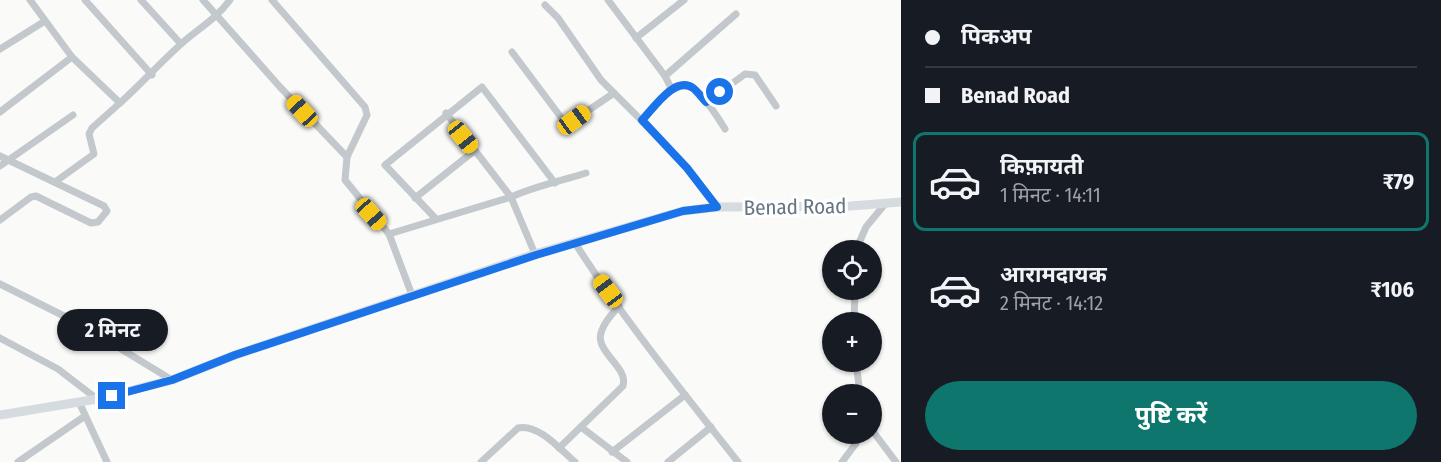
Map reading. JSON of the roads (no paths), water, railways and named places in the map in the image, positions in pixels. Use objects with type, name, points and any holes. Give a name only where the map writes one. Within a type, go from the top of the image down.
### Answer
[{"type":"main road","name":"Benad Road","points":[[0,415],[97,399],[172,380],[235,355],[412,295],[683,211],[717,207],[901,202]]},
{"type":"street","points":[[30,0],[72,57],[120,103]]},
{"type":"street","points":[[85,0],[152,75]]},
{"type":"street","points":[[141,0],[181,44]]},
{"type":"street","points":[[203,0],[280,87],[347,157]]},
{"type":"street","points":[[55,182],[94,154],[89,134],[92,128],[152,75],[181,44],[218,16],[230,0]]},
{"type":"street","points":[[272,0],[365,107],[367,116],[347,157],[345,180],[390,234],[412,295]]},
{"type":"street","points":[[636,38],[684,0]]},
{"type":"street","points":[[612,1],[671,88]]},
{"type":"street","points":[[545,5],[558,18],[601,80],[687,168],[717,207]]},
{"type":"street","points":[[665,76],[736,14]]},
{"type":"street","points":[[0,49],[45,21]]},
{"type":"street","points":[[512,52],[563,120],[574,120],[614,93]]},
{"type":"street","points":[[0,112],[72,57]]},
{"type":"street","points":[[706,102],[745,74],[755,75],[776,106]]},
{"type":"street","points":[[642,120],[671,88],[685,85],[692,87],[706,102],[725,129]]},
{"type":"street","points":[[436,219],[385,165],[446,113],[482,87],[555,183]]},
{"type":"street","points":[[446,113],[511,197],[536,255]]},
{"type":"street","points":[[0,166],[3,158],[73,115]]},
{"type":"street","points":[[415,198],[474,151]]},
{"type":"street","points":[[0,220],[31,197],[36,196],[91,223],[101,219],[107,211],[105,206],[3,158]]},
{"type":"street","points":[[390,234],[511,197],[532,187],[555,183],[586,173]]},
{"type":"street","points":[[861,240],[866,228],[885,204]]},
{"type":"street","points":[[575,243],[685,395],[738,462]]},
{"type":"street","points":[[0,284],[80,324],[172,380]]},
{"type":"street","points":[[559,448],[623,386],[623,377],[603,348],[600,339],[601,331],[619,306]]},
{"type":"street","points":[[0,338],[58,369],[97,399]]},
{"type":"street","points":[[612,452],[685,395]]},
{"type":"street","points":[[79,402],[104,461]]},
{"type":"street","points":[[18,462],[86,416]]},
{"type":"street","points":[[481,462],[518,428],[525,426],[540,433],[576,462]]},
{"type":"street","points":[[581,427],[627,462]]},
{"type":"street","points":[[668,462],[711,427]]},
{"type":"street","points":[[882,443],[896,462]]},
{"type":"street","points":[[842,462],[855,444]]}]
